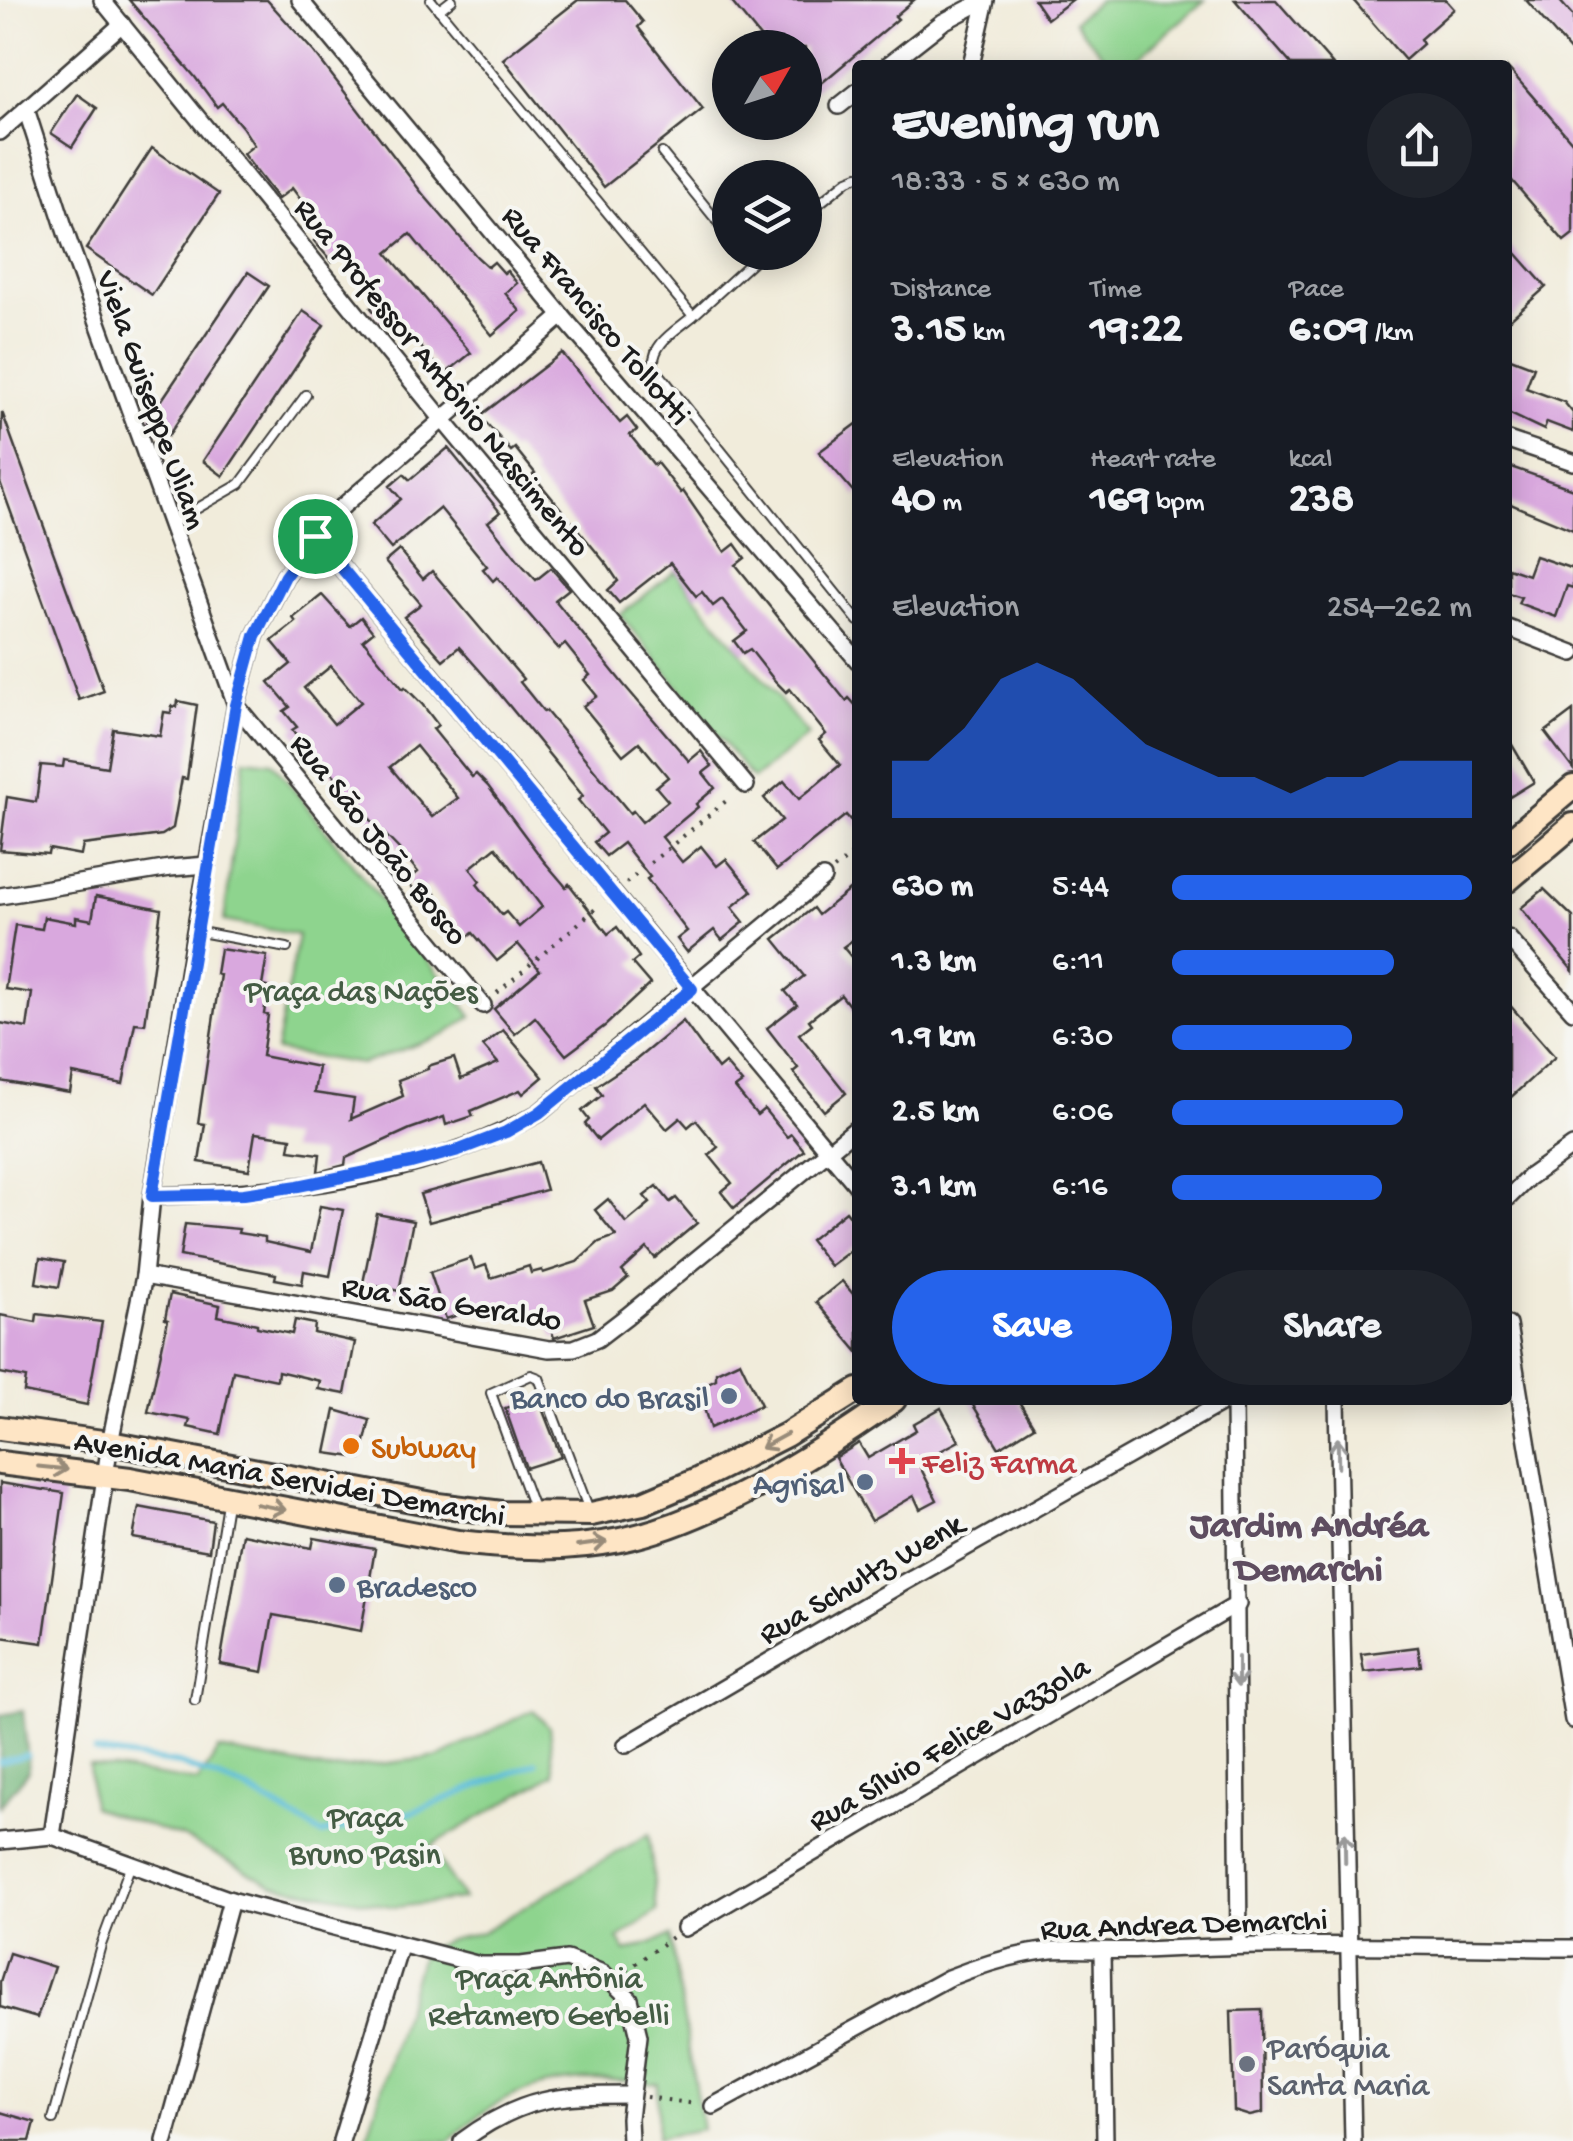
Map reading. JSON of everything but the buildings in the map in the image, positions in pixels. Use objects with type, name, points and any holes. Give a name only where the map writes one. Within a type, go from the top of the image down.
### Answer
[{"type":"main road","points":[[1512,840],[1573,787]]},
{"type":"main road","points":[[1512,877],[1570,834]]},
{"type":"main road","name":"Avenida Maria Servidei Demarchi","points":[[0,1428],[110,1443],[438,1505],[502,1513],[591,1514],[643,1502],[697,1480],[786,1435],[852,1394]]},
{"type":"main road","name":"Avenida Maria Servidei Demarchi","points":[[0,1462],[106,1476],[458,1542],[560,1548],[656,1531],[730,1498],[835,1440],[887,1405]]},
{"type":"street","name":"Rua Professor Antônio Nascimento","points":[[102,0],[442,420],[746,784]]},
{"type":"street","name":"Rua Francisco Tollotti","points":[[300,0],[562,316],[852,654]]},
{"type":"street","points":[[894,60],[943,22],[986,0]]},
{"type":"street","points":[[972,60],[986,0]]},
{"type":"street","points":[[0,132],[122,24]]},
{"type":"street","points":[[838,106],[852,95]]},
{"type":"street","name":"Viela Guiseppe Uliam","points":[[26,109],[75,259],[236,705]]},
{"type":"street","points":[[52,1836],[110,1443],[144,1276],[152,1196],[195,932],[236,705],[255,636],[285,576],[343,506],[562,316]]},
{"type":"street","points":[[1512,441],[1573,462]]},
{"type":"street","points":[[315,536],[852,1180]]},
{"type":"street","points":[[1512,630],[1573,653]]},
{"type":"street","name":"Rua São João Bosco","points":[[236,705],[483,1005]]},
{"type":"street","points":[[1512,844],[1539,854]]},
{"type":"street","points":[[0,896],[207,865]]},
{"type":"street","points":[[152,1196],[244,1194],[316,1183],[411,1163],[490,1138],[539,1113],[823,878]]},
{"type":"street","points":[[1512,942],[1573,1011]]},
{"type":"street","name":"Rua São Geraldo","points":[[144,1276],[444,1332],[549,1349],[574,1348],[597,1339],[628,1316],[852,1132]]},
{"type":"street","points":[[1512,1194],[1573,1146]]},
{"type":"street","points":[[1512,1349],[1573,1720]]},
{"type":"street","name":"Rua Schultz Wenk","points":[[626,1745],[1221,1405]]},
{"type":"street","points":[[1230,1405],[1238,1604],[1239,1945]]},
{"type":"street","points":[[1337,1405],[1353,2141]]},
{"type":"street","name":"Rua Sílvio Felice Vazzola","points":[[685,1928],[1238,1604]]},
{"type":"street","points":[[0,1841],[52,1836],[231,1900],[480,1965],[567,1959],[603,1973],[630,2000],[639,2036],[630,2141]]},
{"type":"street","points":[[164,2141],[231,1900]]},
{"type":"street","name":"Rua Andrea Demarchi","points":[[713,2106],[960,1973],[1037,1952],[1239,1945],[1573,1948]]},
{"type":"street","points":[[341,2141],[400,1947]]},
{"type":"street","points":[[1102,1952],[1105,2141]]},
{"type":"street","points":[[462,2141],[490,2120],[524,2104],[565,2094],[632,2095]]},
{"type":"lane","points":[[431,0],[693,316]]},
{"type":"lane","points":[[440,10],[452,0]]},
{"type":"lane","points":[[662,153],[712,215]]},
{"type":"lane","points":[[822,202],[852,179]]},
{"type":"lane","points":[[743,270],[657,347],[654,367],[852,614]]},
{"type":"lane","points":[[170,524],[240,484],[306,395]]},
{"type":"lane","points":[[195,932],[287,948]]},
{"type":"lane","points":[[535,1512],[491,1393],[531,1375],[539,1378],[591,1514]]},
{"type":"lane","points":[[194,1700],[228,1499]]},
{"type":"lane","points":[[53,2119],[101,1945],[131,1864]]},
{"type":"path","points":[[823,878],[852,855]]},
{"type":"path","points":[[611,1981],[685,1928]]},
{"type":"path","points":[[632,2095],[713,2106]]},
{"type":"green space","points":[[1099,0],[1205,0],[1135,60],[1107,60],[1074,21]]},
{"type":"green space","points":[[675,571],[808,735],[753,779],[620,615]]},
{"type":"green space","name":"Praça das Nações","points":[[245,759],[272,762],[472,1016],[445,1035],[362,1064],[276,1051],[298,935],[224,921]]},
{"type":"green space","name":"Praça Bruno Pasin","points":[[533,1710],[549,1727],[554,1774],[431,1846],[463,1899],[396,1907],[273,1885],[184,1838],[92,1807],[89,1765],[198,1782],[219,1750],[328,1770],[439,1757]]},
{"type":"green space","points":[[23,1711],[29,1771],[0,1806],[0,1715]]},
{"type":"green space","name":"Praça Antônia Retamero Gerbelli","points":[[649,1834],[657,1911],[618,1939],[626,1952],[670,1936],[702,2129],[657,2138],[658,2084],[599,2080],[546,2085],[521,2092],[473,2120],[450,2141],[366,2141],[422,1952],[445,1941],[482,1932]]},
{"type":"waterway","points":[[95,1752],[179,1764],[244,1788],[322,1834],[413,1812],[536,1763]]},
{"type":"waterway","points":[[0,1762],[27,1755]]},
{"type":"place","name":"Banco do Brasil","points":[[729,1396]]},
{"type":"place","name":"Subway","points":[[351,1446]]},
{"type":"place","name":"Feliz Farma","points":[[902,1461]]},
{"type":"place","name":"Agrisal","points":[[865,1482]]},
{"type":"place","name":"Bradesco","points":[[337,1585]]},
{"type":"place","name":"Paróquia Santa Maria","points":[[1247,2064]]},
{"type":"district","name":"Jardim Andréa Demarchi","points":[[1309,1544]]},
{"type":"route","points":[[315,536],[692,989],[539,1113],[506,1132],[411,1163],[298,1186],[244,1194],[152,1196],[236,705],[255,636],[285,576],[315,536]]}]
